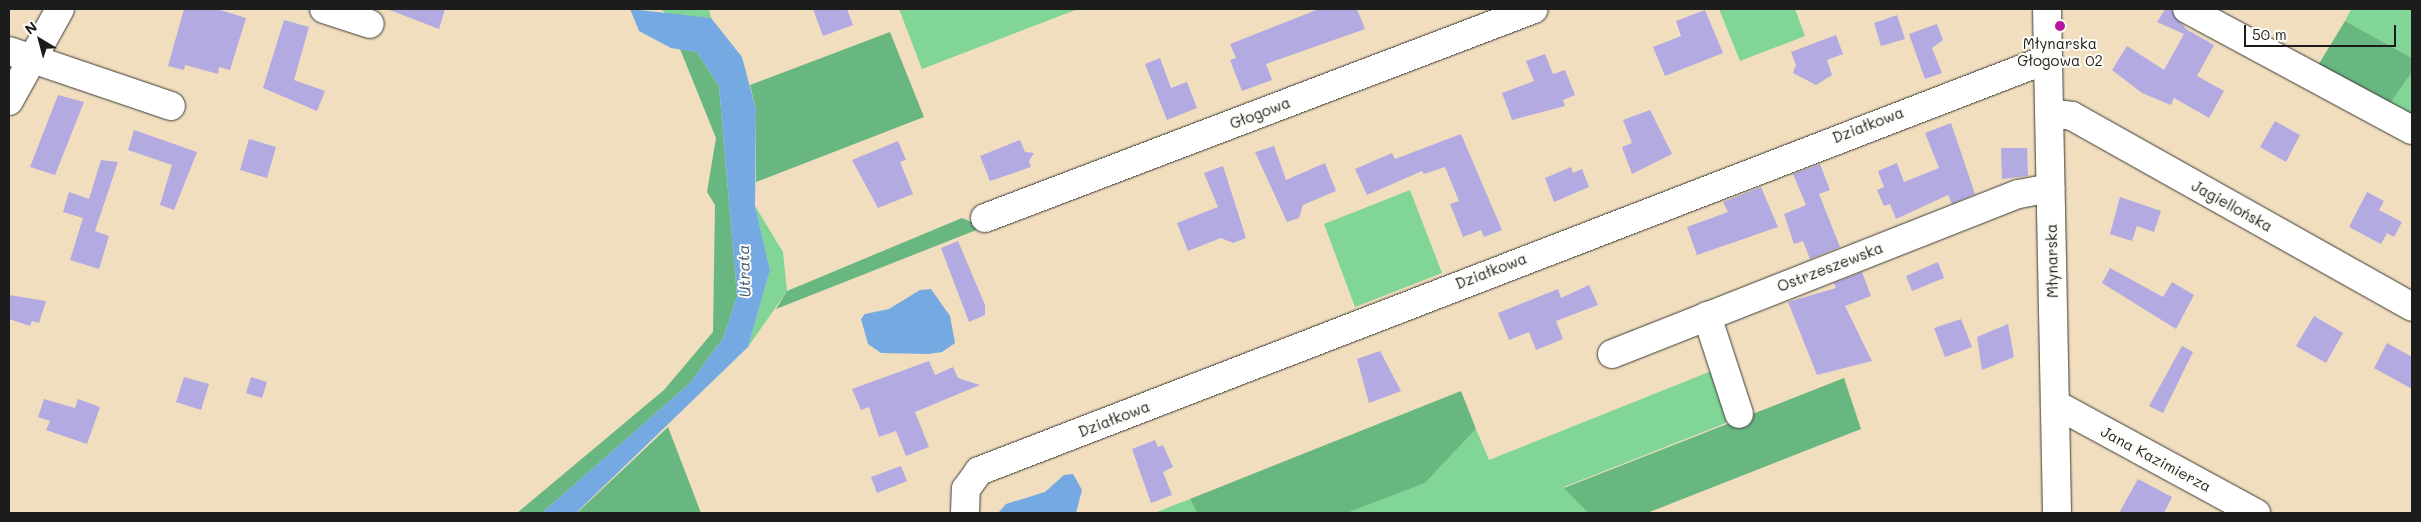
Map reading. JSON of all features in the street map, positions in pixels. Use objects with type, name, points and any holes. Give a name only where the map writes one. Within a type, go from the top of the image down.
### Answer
[{"type":"street","points":[[9,101],[20,56],[60,9]]},
{"type":"street","points":[[324,9],[370,24]]},
{"type":"street","name":"Głogowa","points":[[985,218],[1534,9]]},
{"type":"street","name":"Młynarska","points":[[2047,9],[2057,513]]},
{"type":"street","points":[[2187,9],[2412,130]]},
{"type":"street","points":[[20,56],[171,106]]},
{"type":"street","name":"Działkowa","points":[[965,513],[966,488],[979,472],[2048,58]]},
{"type":"street","name":"Jagiellońska","points":[[2049,113],[2072,116],[2412,307]]},
{"type":"street","name":"Ostrzeszewska","points":[[1612,354],[2019,194],[2050,188]]},
{"type":"street","points":[[1707,316],[1739,414]]},
{"type":"street","name":"Jana Kazimierza","points":[[2055,404],[2256,513]]},
{"type":"green space","points":[[661,9],[709,9],[711,18],[666,14]]},
{"type":"green space","points":[[899,9],[1078,9],[922,69]]},
{"type":"green space","points":[[1719,9],[1795,9],[1805,36],[1740,61]]},
{"type":"green space","points":[[2351,9],[2412,9],[2412,58],[2345,21]]},
{"type":"green space","points":[[2345,21],[2412,58],[2412,72],[2389,105],[2317,67]]},
{"type":"green space","points":[[890,32],[924,117],[756,182],[756,110],[750,85]]},
{"type":"green space","points":[[680,49],[697,52],[719,86],[737,296],[723,338],[690,383],[542,513],[517,513],[664,390],[713,332],[715,205],[707,192],[716,138]]},
{"type":"green space","points":[[2412,72],[2412,118],[2389,105]]},
{"type":"green space","points":[[1410,190],[1442,273],[1355,307],[1324,224]]},
{"type":"green space","points":[[755,206],[783,252],[787,291],[748,347],[770,270]]},
{"type":"green space","points":[[962,218],[984,227],[776,309],[787,291]]},
{"type":"green space","points":[[1714,370],[1731,421],[1564,487],[1588,513],[1347,513],[1425,483],[1476,429],[1489,460]]},
{"type":"green space","points":[[1844,378],[1861,429],[1647,513],[1588,513],[1564,488]]},
{"type":"green space","points":[[1461,391],[1476,429],[1425,483],[1347,513],[1197,513],[1190,499]]},
{"type":"green space","points":[[668,427],[701,513],[576,513],[579,511]]},
{"type":"green space","points":[[1190,499],[1197,513],[1154,513]]},
{"type":"water","name":"Utrata","points":[[630,9],[711,18],[742,57],[756,110],[755,206],[770,270],[748,347],[576,513],[542,513],[690,383],[723,338],[737,296],[719,86],[697,52],[671,48],[639,31]]},
{"type":"water","points":[[931,289],[950,316],[955,343],[942,352],[928,354],[881,353],[868,344],[861,319],[865,314],[889,309],[920,290]]},
{"type":"water","points":[[1073,474],[1082,490],[1076,513],[998,513],[1006,504],[1045,492],[1064,475]]},
{"type":"building","points":[[184,9],[217,9],[246,18],[230,70],[219,67],[218,74],[185,65],[184,70],[168,66]]},
{"type":"building","points":[[387,9],[445,9],[439,29]]},
{"type":"building","points":[[813,9],[847,9],[853,25],[823,36]]},
{"type":"building","points":[[1319,9],[1357,9],[1365,29],[1266,64],[1272,80],[1242,91],[1230,60],[1236,58],[1230,44]]},
{"type":"building","points":[[2165,9],[2171,9],[2186,29],[2214,45],[2197,76],[2224,91],[2209,118],[2174,98],[2171,105],[2142,93],[2112,70],[2127,46],[2164,70],[2184,34],[2157,22]]},
{"type":"building","points":[[1705,10],[1723,53],[1665,76],[1653,47],[1681,36],[1676,21]]},
{"type":"building","points":[[1897,15],[1905,39],[1881,46],[1874,23]]},
{"type":"building","points":[[284,20],[309,27],[294,80],[325,91],[317,111],[263,88]]},
{"type":"building","points":[[1937,24],[1943,40],[1932,48],[1942,73],[1925,79],[1909,34]]},
{"type":"building","points":[[1836,35],[1843,54],[1827,60],[1832,75],[1816,85],[1793,73],[1796,65],[1791,52]]},
{"type":"building","points":[[1545,54],[1553,74],[1565,70],[1575,95],[1563,100],[1565,106],[1512,120],[1502,93],[1534,81],[1526,61]]},
{"type":"building","points":[[1160,58],[1171,88],[1187,82],[1197,108],[1167,120],[1145,64]]},
{"type":"building","points":[[58,95],[84,102],[55,175],[30,167]]},
{"type":"building","points":[[1650,110],[1672,154],[1632,174],[1622,147],[1632,143],[1623,120]]},
{"type":"building","points":[[2275,121],[2300,135],[2286,162],[2260,147]]},
{"type":"building","points":[[1951,123],[1975,194],[1952,204],[1948,195],[1896,219],[1890,204],[1884,206],[1877,190],[1884,187],[1878,171],[1897,163],[1904,182],[1939,168],[1925,133]]},
{"type":"building","points":[[134,130],[197,152],[174,210],[160,205],[172,165],[128,150]]},
{"type":"building","points":[[1461,134],[1502,230],[1484,237],[1481,230],[1463,237],[1450,204],[1459,201],[1445,167],[1424,174],[1422,171],[1367,195],[1355,169],[1392,153],[1395,159]]},
{"type":"building","points":[[249,139],[276,147],[267,178],[240,170]]},
{"type":"building","points":[[1020,140],[1025,152],[1034,153],[1029,161],[1031,167],[990,181],[980,156]]},
{"type":"building","points":[[898,141],[906,160],[900,162],[913,194],[878,208],[852,160]]},
{"type":"building","points":[[1274,146],[1286,180],[1325,163],[1336,191],[1303,205],[1299,218],[1287,222],[1255,152]]},
{"type":"building","points":[[2001,148],[2027,148],[2028,176],[2002,179]]},
{"type":"building","points":[[101,160],[118,162],[95,231],[109,236],[99,269],[70,260],[83,218],[63,212],[69,192],[89,199]]},
{"type":"building","points":[[1820,164],[1830,190],[1819,194],[1840,247],[1810,259],[1803,241],[1794,244],[1784,214],[1806,205],[1793,174]]},
{"type":"building","points":[[1223,166],[1246,238],[1233,243],[1221,238],[1188,251],[1177,223],[1218,207],[1204,173]]},
{"type":"building","points":[[1571,167],[1573,173],[1582,169],[1589,187],[1554,202],[1545,178]]},
{"type":"building","points":[[1761,187],[1778,227],[1697,255],[1687,227],[1728,212],[1723,202]]},
{"type":"building","points":[[2367,192],[2384,201],[2379,210],[2402,222],[2394,237],[2387,233],[2381,244],[2349,227]]},
{"type":"building","points":[[2120,197],[2161,211],[2154,232],[2137,226],[2132,241],[2110,234]]},
{"type":"building","points":[[958,241],[985,305],[985,315],[969,322],[941,248]]},
{"type":"building","points":[[1938,262],[1944,278],[1912,291],[1906,276]]},
{"type":"building","points":[[2110,268],[2163,297],[2172,282],[2194,295],[2176,329],[2102,283]]},
{"type":"building","points":[[1862,272],[1871,296],[1845,306],[1872,361],[1817,375],[1788,302],[1836,288],[1834,283]]},
{"type":"building","points":[[1589,285],[1598,305],[1556,321],[1563,339],[1536,350],[1529,332],[1509,340],[1498,313],[1558,289],[1561,298]]},
{"type":"building","points":[[9,295],[46,301],[39,323],[32,321],[30,326],[9,319]]},
{"type":"building","points":[[2314,316],[2343,333],[2326,363],[2296,346]]},
{"type":"building","points":[[1961,319],[1972,347],[1945,357],[1934,328]]},
{"type":"building","points":[[2008,324],[2014,357],[1982,370],[1977,337]]},
{"type":"building","points":[[2387,343],[2412,357],[2412,389],[2374,368]]},
{"type":"building","points":[[2182,346],[2193,352],[2163,413],[2149,406]]},
{"type":"building","points":[[1380,351],[1401,391],[1369,403],[1357,359]]},
{"type":"building","points":[[929,361],[935,375],[953,367],[958,378],[980,385],[915,412],[929,447],[906,456],[896,431],[879,437],[869,407],[861,410],[852,389]]},
{"type":"building","points":[[184,377],[209,384],[201,410],[176,402]]},
{"type":"building","points":[[251,377],[267,382],[262,398],[246,393]]},
{"type":"building","points":[[44,399],[75,408],[78,399],[100,407],[87,444],[46,430],[50,421],[38,417]]},
{"type":"building","points":[[1155,440],[1158,447],[1163,445],[1173,467],[1163,472],[1172,495],[1151,503],[1132,449]]},
{"type":"building","points":[[901,466],[907,481],[877,493],[871,477]]},
{"type":"building","points":[[2138,479],[2172,497],[2164,513],[2119,513]]},
{"type":"place","name":"Młynarska Głogowa 02","points":[[2060,26]]}]
